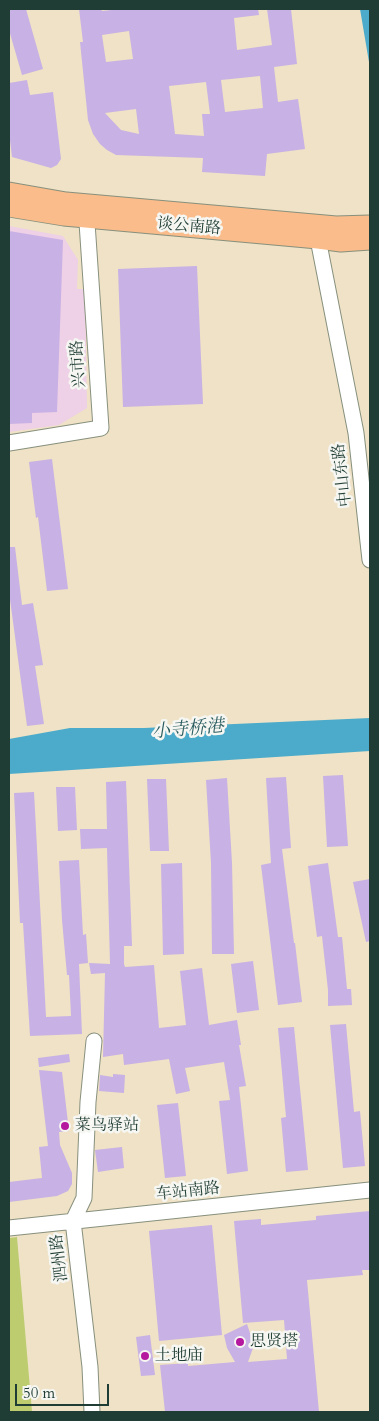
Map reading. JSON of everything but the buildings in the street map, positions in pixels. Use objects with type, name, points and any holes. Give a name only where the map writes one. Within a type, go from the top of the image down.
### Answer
[{"type":"main road","name":"谈公南路","points":[[9,192],[86,211],[318,240],[370,225]]},
{"type":"main road","name":"谈公南路","points":[[9,207],[86,211],[338,234],[370,240]]},
{"type":"street","name":"兴市路","points":[[9,443],[101,428],[86,211]]},
{"type":"street","name":"中山东路","points":[[318,240],[356,433],[370,560]]},
{"type":"street","name":"泗州路","points":[[92,1412],[90,1367],[73,1221],[84,1198],[88,1102],[94,1042]]},
{"type":"street","name":"车站南路","points":[[9,1228],[370,1190]]},
{"type":"shaded area","points":[[9,226],[63,236],[78,260],[77,289],[85,289],[87,408],[59,425],[9,432]]},
{"type":"green space","points":[[17,1237],[32,1412],[9,1412],[9,1238]]},
{"type":"water","points":[[360,9],[370,9],[370,68]]},
{"type":"water","name":"小寺桥港","points":[[370,718],[370,751],[9,774],[9,739],[70,728],[144,728]]},
{"type":"place","name":"菜鸟驿站","points":[[65,1126]]},
{"type":"place","name":"思贤塔","points":[[240,1342]]},
{"type":"place","name":"土地庙","points":[[145,1356]]}]
